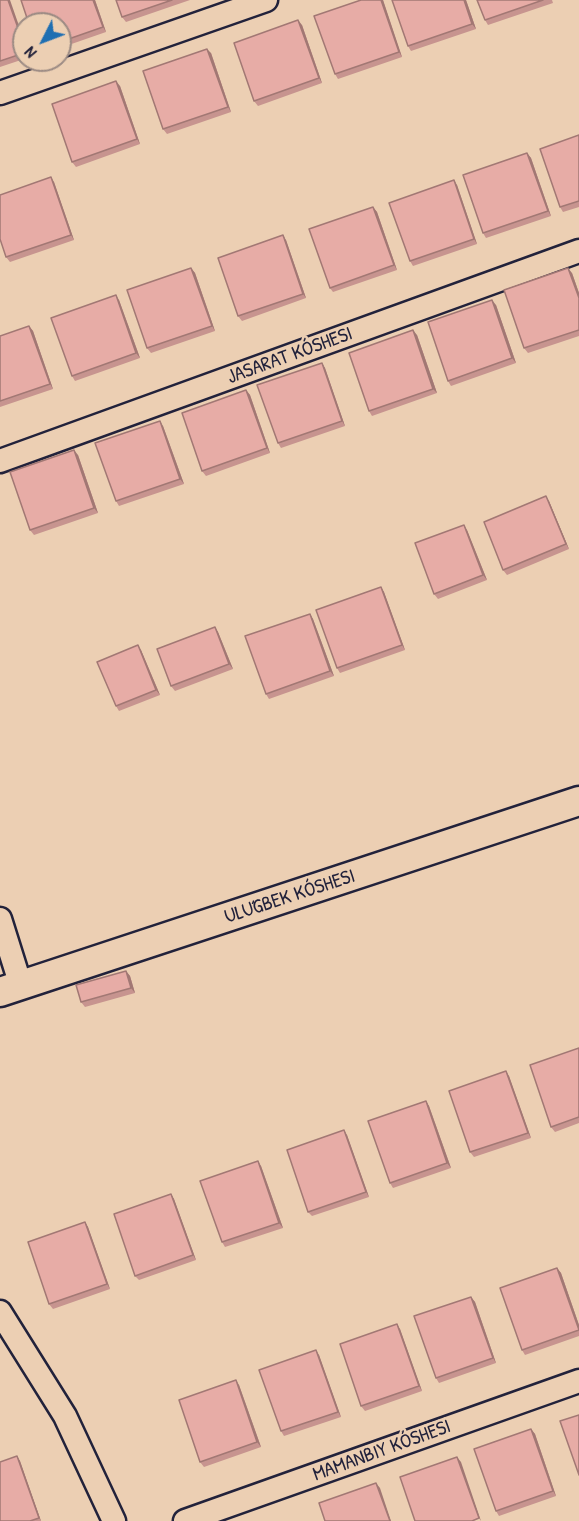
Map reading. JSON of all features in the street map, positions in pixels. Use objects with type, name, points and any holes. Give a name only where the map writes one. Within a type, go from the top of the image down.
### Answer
[{"type":"street","points":[[0,93],[266,0]]},
{"type":"street","name":"JASARAT KÓSHESI","points":[[0,461],[579,251]]},
{"type":"street","name":"ULUǴBEK KÓSHESI","points":[[10,989],[579,801]]},
{"type":"street","points":[[0,920],[10,989]]},
{"type":"street","points":[[0,1312],[65,1416],[114,1521]]},
{"type":"street","name":"MAMANBIY KÓSHESI","points":[[194,1520],[579,1382]]},
{"type":"building","points":[[0,0],[8,0],[12,12],[12,57],[0,61]]},
{"type":"building","points":[[21,0],[93,0],[103,27],[72,38],[72,12],[25,12]]},
{"type":"building","points":[[116,0],[172,0],[122,17]]},
{"type":"building","points":[[361,0],[381,0],[399,52],[335,74],[314,16]]},
{"type":"building","points":[[392,0],[464,0],[472,24],[408,46]]},
{"type":"building","points":[[477,0],[543,0],[485,20]]},
{"type":"building","points":[[298,20],[319,78],[254,101],[234,43]]},
{"type":"building","points":[[207,49],[228,107],[163,129],[143,71]]},
{"type":"building","points":[[116,81],[137,139],[72,162],[52,104]]},
{"type":"building","points":[[579,135],[579,201],[560,207],[540,149]]},
{"type":"building","points":[[527,153],[548,211],[483,233],[463,175]]},
{"type":"building","points":[[51,177],[71,235],[6,257],[0,239],[0,195]]},
{"type":"building","points":[[454,180],[474,239],[410,261],[389,203]]},
{"type":"building","points":[[373,207],[394,265],[330,288],[309,229]]},
{"type":"building","points":[[283,235],[303,294],[238,316],[218,258]]},
{"type":"building","points":[[191,268],[212,326],[147,348],[127,290]]},
{"type":"building","points":[[568,268],[579,298],[579,330],[524,348],[504,290]]},
{"type":"building","points":[[116,295],[136,353],[72,376],[51,318]]},
{"type":"building","points":[[492,300],[512,358],[448,381],[428,322]]},
{"type":"building","points":[[29,326],[50,384],[0,401],[0,336]]},
{"type":"building","points":[[413,330],[433,389],[369,411],[349,353]]},
{"type":"building","points":[[322,363],[342,421],[278,443],[257,385]]},
{"type":"building","points":[[246,390],[267,448],[202,471],[182,413]]},
{"type":"building","points":[[160,421],[180,479],[116,501],[95,443]]},
{"type":"building","points":[[74,450],[94,508],[30,530],[10,472]]},
{"type":"building","points":[[546,496],[566,544],[503,570],[484,522]]},
{"type":"building","points":[[464,525],[483,575],[434,594],[415,543]]},
{"type":"building","points":[[381,587],[402,645],[337,668],[316,610]]},
{"type":"building","points":[[310,614],[330,671],[266,694],[245,636]]},
{"type":"building","points":[[215,627],[229,664],[171,686],[157,649]]},
{"type":"building","points":[[138,645],[156,690],[116,706],[97,662]]},
{"type":"building","points":[[126,971],[131,988],[81,1002],[76,985]]},
{"type":"building","points":[[579,1048],[579,1117],[551,1127],[530,1065]]},
{"type":"building","points":[[506,1071],[528,1133],[470,1152],[449,1091]]},
{"type":"building","points":[[426,1101],[447,1163],[390,1183],[368,1121]]},
{"type":"building","points":[[344,1130],[366,1192],[308,1212],[287,1150]]},
{"type":"building","points":[[258,1161],[279,1223],[222,1242],[200,1181]]},
{"type":"building","points":[[171,1194],[193,1255],[135,1276],[114,1214]]},
{"type":"building","points":[[85,1222],[107,1284],[49,1304],[28,1242]]},
{"type":"building","points":[[557,1268],[579,1330],[522,1350],[500,1288]]},
{"type":"building","points":[[471,1297],[493,1358],[436,1378],[414,1316]]},
{"type":"building","points":[[397,1324],[419,1386],[361,1406],[340,1344]]},
{"type":"building","points":[[316,1350],[338,1412],[281,1431],[259,1370]]},
{"type":"building","points":[[236,1380],[257,1442],[200,1462],[179,1400]]},
{"type":"building","points":[[579,1415],[579,1475],[560,1421]]},
{"type":"building","points":[[531,1429],[553,1491],[496,1511],[474,1449]]},
{"type":"building","points":[[17,1456],[39,1518],[30,1521],[0,1521],[0,1462]]},
{"type":"building","points":[[457,1457],[479,1518],[472,1521],[415,1521],[400,1477]]},
{"type":"building","points":[[376,1483],[390,1521],[325,1521],[319,1503]]}]
